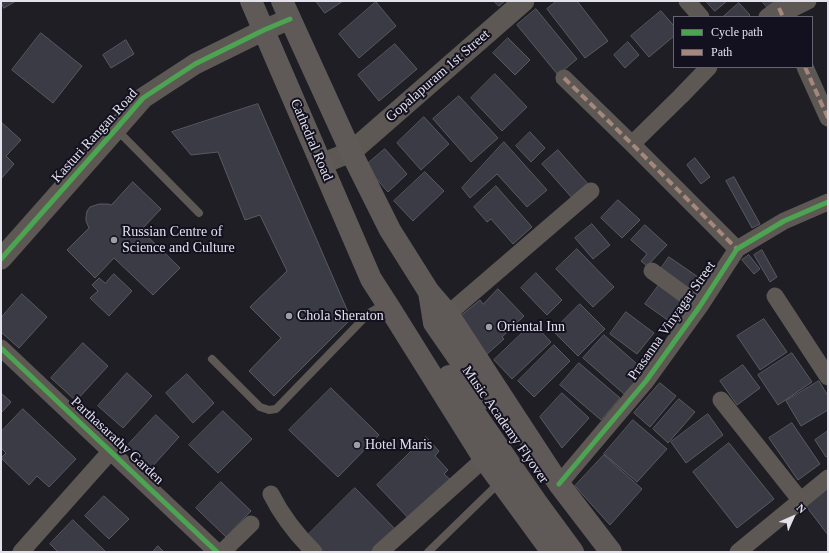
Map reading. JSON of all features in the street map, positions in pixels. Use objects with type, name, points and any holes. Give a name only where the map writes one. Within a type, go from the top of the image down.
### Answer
[{"type":"main road","name":"Cathedral Road","points":[[250,1],[264,30],[371,279],[484,459],[552,552]]},
{"type":"main road","points":[[286,10],[351,152]]},
{"type":"main road","name":"Music Academy Flyover","points":[[351,152],[390,230],[429,292],[434,324],[537,503],[573,552]]},
{"type":"main road","name":"Music Academy Flyover","points":[[389,307],[434,324],[550,491],[595,552]]},
{"type":"main road","points":[[434,324],[611,552]]},
{"type":"street","name":"Gopalapuram 1st Street","points":[[321,164],[351,152],[524,1]]},
{"type":"street","points":[[687,1],[700,16]]},
{"type":"street","points":[[777,14],[808,1]]},
{"type":"street","name":"Kasturi Rangan Road","points":[[1,259],[142,98],[195,64],[264,30],[286,10]]},
{"type":"street","points":[[632,144],[708,68]]},
{"type":"street","points":[[806,68],[828,118]]},
{"type":"street","points":[[564,78],[737,249]]},
{"type":"street","points":[[434,324],[591,191]]},
{"type":"street","name":"Prasanna Vinyagar Street","points":[[559,484],[646,381],[700,306],[737,249],[784,221],[828,202]]},
{"type":"street","points":[[652,271],[700,306]]},
{"type":"street","points":[[775,296],[828,377]]},
{"type":"street","name":"Parthasarathy Garden","points":[[1,348],[217,552]]},
{"type":"street","points":[[721,400],[801,501]]},
{"type":"street","points":[[21,552],[110,452]]},
{"type":"street","points":[[380,552],[484,459]]},
{"type":"street","points":[[738,552],[828,478]]},
{"type":"street","points":[[271,494],[277,507],[289,525],[302,541],[314,552]]},
{"type":"street","points":[[222,552],[251,524]]},
{"type":"lane","points":[[116,129],[199,213]]},
{"type":"lane","points":[[212,359],[260,407],[269,410],[276,410],[370,313],[376,308],[389,307]]},
{"type":"lane","points":[[428,552],[501,481]]},
{"type":"building","points":[[1,1],[16,1],[4,8]]},
{"type":"building","points":[[316,1],[343,1],[325,13]]},
{"type":"building","points":[[494,1],[505,1],[499,6]]},
{"type":"building","points":[[557,1],[577,1],[608,41],[585,58],[547,9]]},
{"type":"building","points":[[706,1],[727,1],[715,11]]},
{"type":"building","points":[[762,1],[778,1],[769,9]]},
{"type":"building","points":[[376,2],[396,26],[359,58],[339,34]]},
{"type":"building","points":[[739,3],[750,15],[749,16],[724,16]]},
{"type":"building","points":[[536,9],[577,59],[558,75],[517,25]]},
{"type":"building","points":[[661,11],[673,25],[673,37],[649,57],[631,36]]},
{"type":"building","points":[[41,33],[82,66],[53,103],[12,70]]},
{"type":"building","points":[[508,38],[530,60],[515,75],[493,53]]},
{"type":"building","points":[[126,40],[134,54],[111,68],[103,55]]},
{"type":"building","points":[[628,42],[639,55],[625,68],[614,55]]},
{"type":"building","points":[[395,44],[417,69],[379,101],[358,75]]},
{"type":"building","points":[[495,74],[527,107],[502,131],[471,98]]},
{"type":"building","points":[[459,96],[498,138],[471,162],[433,119]]},
{"type":"building","points":[[258,104],[351,319],[274,396],[249,371],[281,338],[250,307],[287,271],[260,215],[245,220],[218,152],[191,155],[172,132]]},
{"type":"building","points":[[424,117],[449,144],[421,170],[397,143]]},
{"type":"building","points":[[1,122],[21,140],[6,156],[14,164],[1,179]]},
{"type":"building","points":[[530,132],[545,148],[531,162],[516,146]]},
{"type":"building","points":[[504,142],[547,190],[527,207],[497,174],[470,198],[462,188]]},
{"type":"building","points":[[385,149],[407,174],[388,192],[365,166]]},
{"type":"building","points":[[558,150],[589,185],[573,199],[542,164]]},
{"type":"building","points":[[695,158],[710,177],[701,184],[687,165]]},
{"type":"building","points":[[425,172],[444,191],[413,221],[394,201]]},
{"type":"building","points":[[734,177],[760,224],[752,228],[726,181]]},
{"type":"building","name":"Russian Centre of Science and Culture","points":[[133,182],[161,209],[141,230],[180,268],[153,295],[114,258],[95,278],[67,250],[89,228],[86,217],[87,211],[90,207],[99,204],[111,205]]},
{"type":"building","points":[[496,186],[532,227],[513,244],[491,219],[487,222],[474,207]]},
{"type":"building","points":[[618,200],[640,220],[622,238],[601,218]]},
{"type":"building","points":[[592,224],[610,245],[593,259],[575,238]]},
{"type":"building","points":[[645,225],[667,245],[647,266],[641,261],[647,254],[631,240]]},
{"type":"building","points":[[577,249],[614,287],[593,307],[556,269]]},
{"type":"building","points":[[762,250],[777,277],[770,282],[754,255]]},
{"type":"building","points":[[749,255],[760,269],[754,274],[742,260]]},
{"type":"building","points":[[669,257],[698,277],[687,293],[658,273]]},
{"type":"building","points":[[536,273],[562,300],[547,315],[521,288]]},
{"type":"building","points":[[114,274],[132,291],[109,316],[90,298],[98,291],[92,285],[99,278],[105,283]]},
{"type":"building","points":[[659,285],[690,307],[676,326],[645,304]]},
{"type":"building","name":"Oriental Inn","points":[[498,289],[524,316],[502,337],[504,339],[486,355],[459,317],[480,300],[483,304]]},
{"type":"building","points":[[22,294],[47,317],[19,348],[1,332],[1,318]]},
{"type":"building","points":[[580,304],[605,329],[578,356],[553,331]]},
{"type":"building","points":[[626,312],[654,333],[637,354],[610,334]]},
{"type":"building","points":[[764,319],[787,352],[760,370],[737,336]]},
{"type":"building","points":[[533,323],[551,342],[512,379],[494,360]]},
{"type":"building","points":[[604,335],[645,371],[624,394],[583,358]]},
{"type":"building","points":[[83,343],[108,366],[76,401],[51,378]]},
{"type":"building","points":[[554,345],[570,361],[534,397],[518,381]]},
{"type":"building","points":[[792,353],[812,382],[778,405],[758,375]]},
{"type":"building","points":[[579,363],[620,398],[601,420],[560,385]]},
{"type":"building","points":[[743,365],[760,388],[737,405],[720,381]]},
{"type":"building","points":[[127,373],[152,396],[123,428],[98,406]]},
{"type":"building","points":[[187,374],[214,403],[193,423],[166,393]]},
{"type":"building","points":[[819,381],[828,396],[828,410],[801,426],[786,401]]},
{"type":"building","points":[[660,383],[676,396],[650,427],[634,413]]},
{"type":"building","points":[[331,388],[379,435],[338,477],[289,430]]},
{"type":"building","points":[[1,393],[11,402],[1,413]]},
{"type":"building","points":[[562,393],[589,418],[562,448],[540,417]]},
{"type":"building","points":[[679,399],[695,412],[668,443],[653,429]]},
{"type":"building","points":[[23,409],[76,459],[49,487],[37,476],[29,485],[1,458],[6,453],[1,448],[1,432]]},
{"type":"building","points":[[223,411],[252,439],[218,473],[189,445]]},
{"type":"building","points":[[708,414],[723,435],[686,463],[671,442]]},
{"type":"building","points":[[156,415],[179,437],[151,468],[127,446]]},
{"type":"building","points":[[633,420],[667,449],[637,482],[604,454]]},
{"type":"building","points":[[792,423],[820,464],[798,480],[769,438]]},
{"type":"building","points":[[828,431],[828,456],[826,457],[815,440]]},
{"type":"building","points":[[426,437],[439,451],[435,456],[448,470],[444,474],[454,483],[413,523],[377,485]]},
{"type":"building","points":[[729,443],[774,499],[737,528],[693,472]]},
{"type":"building","points":[[604,455],[642,489],[610,525],[575,486]]},
{"type":"building","points":[[221,482],[251,511],[226,537],[196,508]]},
{"type":"building","points":[[355,488],[399,533],[380,552],[305,552],[298,545]]},
{"type":"building","points":[[828,489],[828,535],[806,506]]},
{"type":"building","points":[[104,496],[129,519],[109,539],[85,516]]},
{"type":"building","points":[[73,520],[106,552],[58,552],[50,544]]},
{"type":"building","points":[[158,546],[164,552],[153,552]]},
{"type":"marked path","points":[[779,8],[783,16]]},
{"type":"marked path","points":[[805,68],[828,118]]},
{"type":"marked path","points":[[564,78],[737,249],[739,248]]},
{"type":"cycle path","points":[[1,259],[143,98],[195,64],[290,19]]},
{"type":"cycle path","points":[[559,484],[646,381],[700,306],[737,249],[784,221],[828,202]]},
{"type":"cycle path","points":[[1,348],[217,552]]},
{"type":"place","name":"Russian Centre of Science and Culture","points":[[114,240]]},
{"type":"place","name":"Chola Sheraton","points":[[289,316]]},
{"type":"place","name":"Oriental Inn","points":[[489,327]]},
{"type":"place","name":"Hotel Maris","points":[[357,445]]}]
